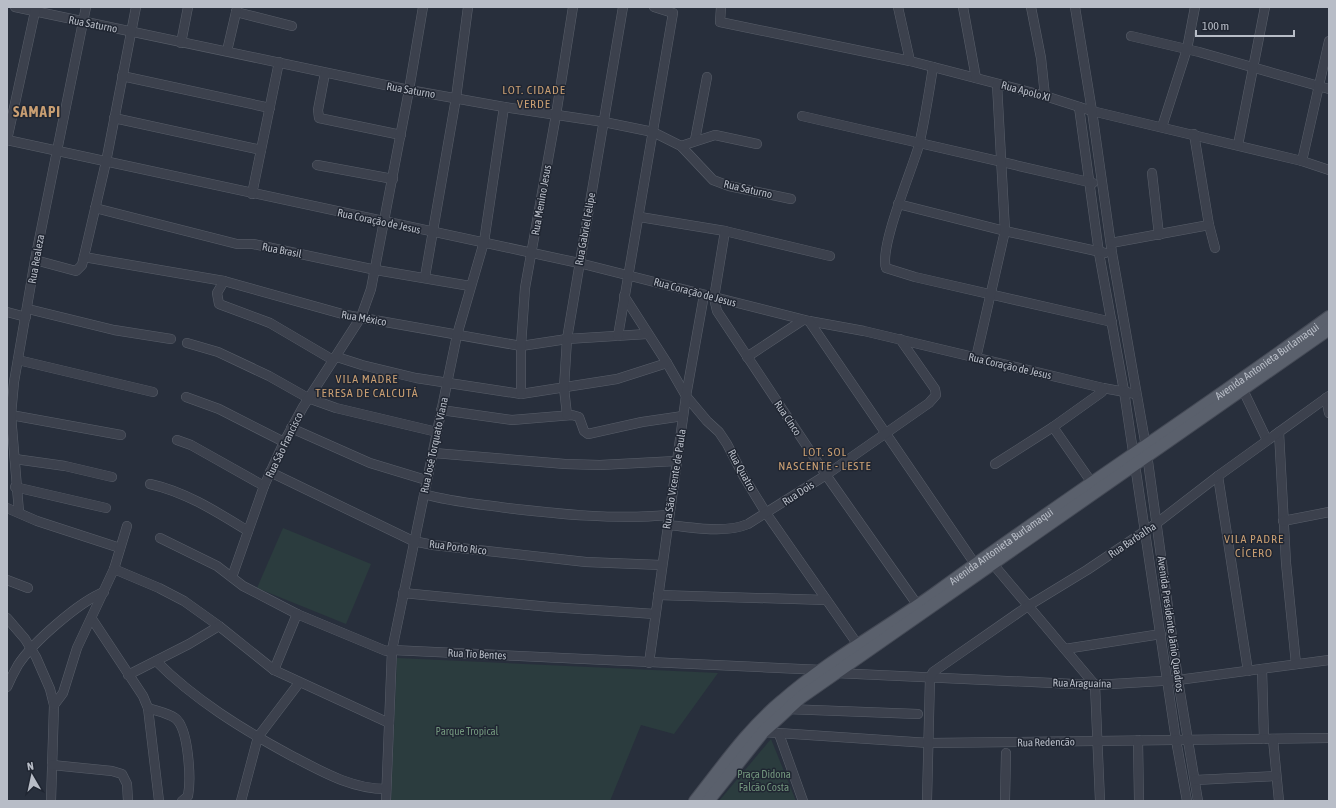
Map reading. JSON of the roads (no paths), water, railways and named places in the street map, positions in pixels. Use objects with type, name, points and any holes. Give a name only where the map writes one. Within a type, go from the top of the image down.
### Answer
[{"type":"main road","name":"Avenida Antonieta Burlamaqui","points":[[708,801],[738,755],[781,701],[823,670],[843,662],[920,609],[975,564],[1042,524],[1146,452],[1329,317]]},
{"type":"main road","name":"Avenida Antonieta Burlamaqui","points":[[1146,452],[1243,390],[1329,329]]},
{"type":"main road","name":"Avenida Antonieta Burlamaqui","points":[[748,742],[763,732],[786,709],[835,673],[858,645],[993,564],[1092,483],[1133,461]]},
{"type":"main road","points":[[823,670],[835,673]]},
{"type":"main road","name":"Avenida Antonieta Burlamaqui","points":[[695,801],[738,755]]},
{"type":"street","name":"Rua Saturno","points":[[15,7],[409,90],[504,107],[604,122],[652,132],[681,146],[713,180],[729,186],[791,199]]},
{"type":"street","name":"Rua Realeza","points":[[19,512],[15,487],[15,459],[11,415],[11,381],[18,360],[36,260],[86,7]]},
{"type":"street","points":[[36,260],[77,271],[81,268],[106,162],[136,7]]},
{"type":"street","points":[[181,43],[188,7]]},
{"type":"street","name":"Rua São Francisco","points":[[232,577],[264,486],[284,442],[308,398],[361,317],[371,289],[393,179],[423,7]]},
{"type":"street","points":[[425,277],[456,98],[468,7]]},
{"type":"street","name":"Rua Menino Jesus","points":[[521,394],[521,346],[525,288],[556,115],[572,7]]},
{"type":"street","name":"Rua Gabriel Felipe","points":[[567,415],[564,388],[567,339],[623,7]]},
{"type":"street","points":[[618,336],[624,296],[640,216],[652,132],[673,13],[654,7]]},
{"type":"street","name":"Rua Apolo XI","points":[[722,7],[720,22],[910,61],[1046,96],[1092,111],[1194,134],[1302,161],[1329,170]]},
{"type":"street","points":[[898,7],[910,61]]},
{"type":"street","points":[[963,7],[976,78]]},
{"type":"street","points":[[1030,7],[1041,58],[1046,96]]},
{"type":"street","name":"Avenida Presidente Jânio Quadros","points":[[1075,7],[1092,111],[1102,186],[1157,523],[1178,680],[1198,801]]},
{"type":"street","points":[[1162,127],[1187,49],[1195,7]]},
{"type":"street","points":[[1238,145],[1265,7]]},
{"type":"street","points":[[227,51],[236,9],[292,26]]},
{"type":"street","points":[[7,140],[35,10]]},
{"type":"street","points":[[1131,36],[1254,66],[1324,87]]},
{"type":"street","points":[[1302,161],[1324,87],[1329,41]]},
{"type":"street","points":[[252,194],[279,62]]},
{"type":"street","points":[[933,67],[919,143],[898,204],[885,255],[886,268],[891,271],[1112,322]]},
{"type":"street","points":[[325,73],[318,115],[322,120],[401,135]]},
{"type":"street","points":[[122,76],[270,108]]},
{"type":"street","points":[[695,140],[707,77]]},
{"type":"street","points":[[976,358],[1005,231],[997,84]]},
{"type":"street","name":"Avenida Presidente Jânio Quadros","points":[[1079,106],[1100,253],[1124,391],[1133,461],[1161,634],[1176,740],[1187,801]]},
{"type":"street","name":"Rua José Torquato Viana","points":[[386,801],[392,650],[413,541],[426,480],[434,453],[446,384],[457,335],[484,242],[504,107]]},
{"type":"street","points":[[802,116],[1102,186]]},
{"type":"street","points":[[114,118],[261,150]]},
{"type":"street","points":[[1194,134],[1209,225],[1215,248]]},
{"type":"street","points":[[681,146],[695,140],[723,135],[756,144]]},
{"type":"street","name":"Rua Coração de Jesus","points":[[7,140],[252,194],[579,263],[806,321],[900,339],[1103,388],[1136,394]]},
{"type":"street","points":[[317,165],[393,179]]},
{"type":"street","points":[[1152,173],[1160,235]]},
{"type":"street","points":[[898,204],[1100,253],[1112,248],[1160,235],[1209,225]]},
{"type":"street","name":"Rua Brasil","points":[[94,208],[227,242],[266,247],[376,270],[425,277],[470,286]]},
{"type":"street","points":[[640,216],[725,231],[830,256]]},
{"type":"street","points":[[714,298],[725,231]]},
{"type":"street","name":"Rua México","points":[[84,256],[224,280],[319,308],[521,346],[567,339],[648,334]]},
{"type":"street","points":[[224,280],[217,293],[219,304],[270,323],[335,358],[386,372],[446,384],[521,394],[618,379],[667,363]]},
{"type":"street","name":"Rua São Vicente de Paula","points":[[649,663],[676,461],[704,295]]},
{"type":"street","name":"Rua Quatro","points":[[624,296],[667,363],[686,396],[707,422],[719,432],[728,444],[744,477],[766,514],[858,645]]},
{"type":"street","name":"Rua Cinco","points":[[714,298],[717,311],[723,322],[826,475],[920,609]]},
{"type":"street","points":[[7,312],[27,313],[114,330],[172,339]]},
{"type":"street","points":[[748,357],[806,321],[975,564]]},
{"type":"street","name":"Rua Dois","points":[[667,525],[712,529],[738,528],[766,514],[826,475],[929,403],[936,395],[932,383],[900,339]]},
{"type":"street","points":[[187,343],[218,352],[236,360],[308,398],[362,415],[437,432]]},
{"type":"street","points":[[18,360],[153,392]]},
{"type":"street","points":[[995,464],[1053,427],[1102,392],[1103,388]]},
{"type":"street","points":[[1243,390],[1267,440]]},
{"type":"street","points":[[186,397],[219,409],[284,442]]},
{"type":"street","points":[[1328,397],[1329,413]]},
{"type":"street","name":"Rua Barbalha","points":[[930,678],[935,670],[1028,606],[1087,570],[1157,523],[1218,476],[1328,397]]},
{"type":"street","points":[[441,410],[512,420],[567,415],[579,417],[584,431],[591,434],[642,422],[684,416]]},
{"type":"street","points":[[11,415],[121,435]]},
{"type":"street","points":[[1053,427],[1092,483]]},
{"type":"street","points":[[291,428],[370,463],[426,480]]},
{"type":"street","points":[[1279,432],[1283,521],[1296,664]]},
{"type":"street","points":[[177,440],[191,445],[264,486]]},
{"type":"street","points":[[434,453],[565,464],[676,461]]},
{"type":"street","points":[[15,459],[65,466],[112,477]]},
{"type":"street","name":"Rua Porto Rico","points":[[270,472],[413,541],[433,545],[579,561],[661,566]]},
{"type":"street","points":[[1218,476],[1248,671]]},
{"type":"street","points":[[150,484],[167,488],[193,499],[248,531]]},
{"type":"street","points":[[15,487],[106,508]]},
{"type":"street","points":[[424,494],[463,502],[551,513],[604,516],[668,515]]},
{"type":"street","points":[[7,508],[58,528],[120,548]]},
{"type":"street","points":[[1283,521],[1329,512]]},
{"type":"street","points":[[54,705],[63,692],[77,648],[92,619],[114,569],[127,526]]},
{"type":"street","name":"Rua Tio Bentes","points":[[160,538],[217,566],[244,586],[297,614],[386,651],[392,650],[823,670]]},
{"type":"street","points":[[993,564],[1095,685],[1100,801]]},
{"type":"street","points":[[114,569],[164,591],[188,605],[219,626],[274,670],[299,683],[389,723]]},
{"type":"street","points":[[7,580],[28,588]]},
{"type":"street","points":[[7,687],[17,666],[31,649],[84,602],[104,592]]},
{"type":"street","points":[[403,593],[550,607],[655,614]]},
{"type":"street","points":[[658,595],[826,600]]},
{"type":"street","points":[[274,670],[297,614]]},
{"type":"street","points":[[7,618],[31,649],[50,689],[54,705],[51,801]]},
{"type":"street","points":[[92,619],[143,696],[148,708],[159,801]]},
{"type":"street","points":[[128,675],[219,626]]},
{"type":"street","points":[[1065,649],[1161,634]]},
{"type":"street","name":"Rua Araguaína","points":[[835,673],[1095,685],[1178,680],[1329,660]]},
{"type":"street","points":[[156,661],[184,688],[258,737],[338,780],[354,785],[386,789]]},
{"type":"street","points":[[1262,669],[1268,739],[1276,776],[1279,801]]},
{"type":"street","points":[[927,801],[930,678]]},
{"type":"street","points":[[241,801],[258,737],[299,683]]},
{"type":"street","points":[[148,708],[172,716],[181,725],[186,742],[189,788],[188,796],[182,801]]},
{"type":"street","points":[[786,709],[918,714]]},
{"type":"street","name":"Rua Redencão","points":[[763,732],[929,743],[1329,738]]},
{"type":"street","points":[[779,734],[803,801]]},
{"type":"street","points":[[1138,740],[1139,801]]},
{"type":"street","points":[[1004,801],[1006,753]]},
{"type":"street","points":[[52,765],[112,771],[122,774],[128,784],[128,801]]},
{"type":"street","points":[[1195,780],[1276,776]]},
{"type":"district","name":"LOT. CIDADE VERDE","points":[[534,97]]},
{"type":"district","name":"SAMAPI","points":[[37,112]]},
{"type":"district","name":"VILA MADRE TERESA DE CALCUTÁ","points":[[367,386]]},
{"type":"district","name":"LOT. SOL NASCENTE - LESTE","points":[[825,459]]},
{"type":"district","name":"VILA PADRE CÍCERO","points":[[1254,546]]},
{"type":"park label","name":"Parque Tropical","points":[[467,731]]},
{"type":"park label","name":"Praça Didona Falcão Costa","points":[[764,780]]}]
